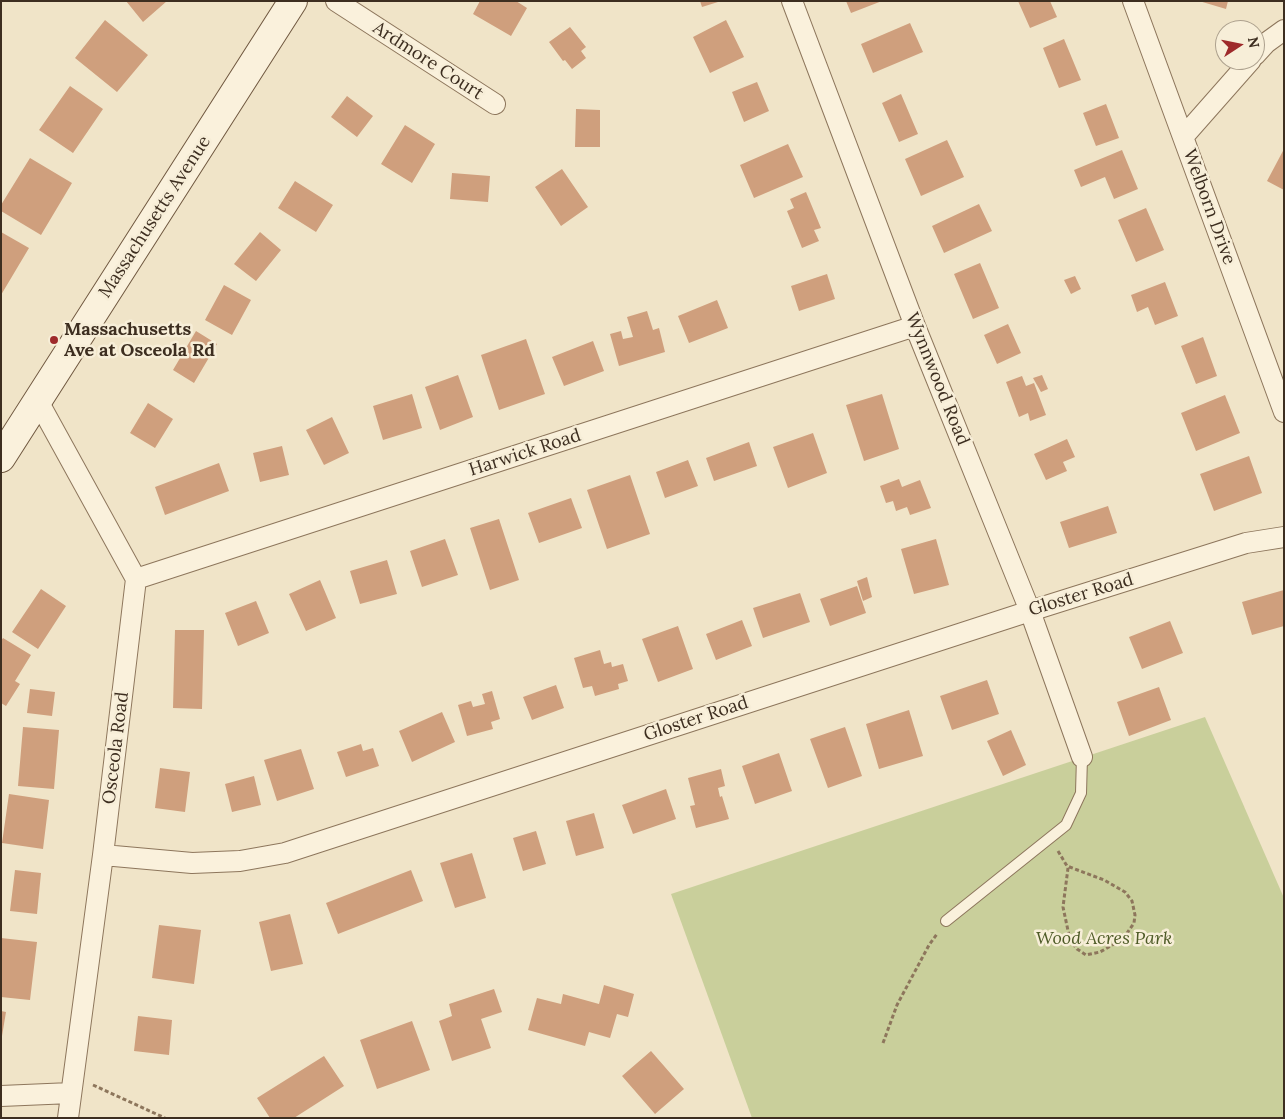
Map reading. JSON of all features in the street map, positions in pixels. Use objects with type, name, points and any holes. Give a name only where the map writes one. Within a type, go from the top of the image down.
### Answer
[{"type":"main road","name":"Massachusetts Avenue","points":[[1,458],[293,1]]},
{"type":"street","name":"Ardmore Court","points":[[336,1],[495,104]]},
{"type":"street","name":"Wynnwood Road","points":[[792,1],[915,326],[1030,611],[1082,757]]},
{"type":"street","name":"Welborn Drive","points":[[1133,1],[1284,412]]},
{"type":"street","points":[[1265,44],[1284,30]]},
{"type":"street","points":[[1184,136],[1242,70]]},
{"type":"street","name":"Harwick Road","points":[[136,579],[915,326]]},
{"type":"street","points":[[38,401],[136,579]]},
{"type":"street","name":"Gloster Road","points":[[103,855],[192,863],[240,860],[285,853],[1030,611],[1246,543],[1284,537]]},
{"type":"street","name":"Osceola Road","points":[[68,1118],[103,855],[136,579]]},
{"type":"street","points":[[1,1096],[72,1084]]},
{"type":"lane","points":[[946,921],[1066,825],[1081,794],[1082,757]]},
{"type":"path","points":[[1051,837],[1068,868],[1063,907],[1070,940],[1077,949],[1086,955],[1100,952],[1122,939],[1134,923],[1136,915],[1132,902],[1125,892],[1104,880],[1067,866]]},
{"type":"path","points":[[883,1043],[897,1005],[929,945],[946,921]]},
{"type":"path","points":[[72,1084],[165,1118]]},
{"type":"green space","name":"Wood Acres Park","points":[[1205,717],[1284,898],[1284,1118],[752,1118],[671,894]]},
{"type":"building","points":[[126,1],[167,1],[143,22]]},
{"type":"building","points":[[480,1],[516,1],[527,8],[511,36],[473,14]]},
{"type":"building","points":[[700,1],[718,1],[718,2],[702,7]]},
{"type":"building","points":[[846,1],[882,1],[851,13]]},
{"type":"building","points":[[1018,1],[1050,1],[1057,17],[1030,28]]},
{"type":"building","points":[[1199,1],[1228,1],[1226,9]]},
{"type":"building","points":[[105,20],[148,55],[117,92],[75,58]]},
{"type":"building","points":[[726,20],[744,57],[710,73],[693,37]]},
{"type":"building","points":[[910,23],[923,52],[873,73],[861,44]]},
{"type":"building","points":[[570,27],[586,47],[581,51],[586,58],[572,69],[565,60],[563,61],[549,42]]},
{"type":"building","points":[[1064,39],[1081,80],[1059,88],[1043,48]]},
{"type":"building","points":[[757,82],[769,111],[744,122],[732,92]]},
{"type":"building","points":[[70,86],[103,109],[73,153],[39,130]]},
{"type":"building","points":[[901,94],[918,134],[899,142],[882,103]]},
{"type":"building","points":[[347,96],[373,116],[357,137],[331,117]]},
{"type":"building","points":[[1106,104],[1119,138],[1096,146],[1083,113]]},
{"type":"building","points":[[576,109],[600,110],[600,147],[575,147]]},
{"type":"building","points":[[405,125],[435,144],[412,183],[381,164]]},
{"type":"building","points":[[947,140],[964,177],[921,196],[905,159]]},
{"type":"building","points":[[788,144],[803,177],[754,198],[740,165]]},
{"type":"building","points":[[1284,149],[1284,190],[1267,181]]},
{"type":"building","points":[[1122,150],[1138,189],[1114,199],[1105,177],[1081,187],[1074,170]]},
{"type":"building","points":[[30,158],[72,183],[41,235],[1,211],[1,205]]},
{"type":"building","points":[[562,169],[588,207],[561,226],[535,187]]},
{"type":"building","points":[[452,173],[490,176],[488,202],[450,199]]},
{"type":"building","points":[[295,181],[333,205],[316,232],[278,208]]},
{"type":"building","points":[[806,192],[821,228],[814,230],[819,241],[802,248],[787,211],[794,208],[790,199]]},
{"type":"building","points":[[979,204],[992,231],[944,253],[932,226]]},
{"type":"building","points":[[1146,208],[1164,250],[1136,262],[1118,220]]},
{"type":"building","points":[[1,232],[29,248],[1,295]]},
{"type":"building","points":[[260,232],[281,250],[256,281],[234,264]]},
{"type":"building","points":[[980,263],[999,308],[973,319],[954,274]]},
{"type":"building","points":[[827,274],[835,299],[799,311],[791,286]]},
{"type":"building","points":[[1075,276],[1081,289],[1071,294],[1064,280]]},
{"type":"building","points":[[1165,282],[1178,316],[1155,325],[1148,307],[1137,312],[1131,295]]},
{"type":"building","points":[[224,285],[251,300],[232,335],[205,320]]},
{"type":"building","points":[[717,300],[728,328],[689,343],[678,316]]},
{"type":"building","points":[[647,311],[653,330],[659,328],[665,352],[619,366],[610,334],[621,331],[623,339],[633,337],[627,317]]},
{"type":"building","points":[[1008,324],[1021,353],[997,364],[984,335]]},
{"type":"building","points":[[196,331],[217,344],[194,383],[173,370]]},
{"type":"building","points":[[1203,337],[1217,376],[1196,384],[1181,346]]},
{"type":"building","points":[[526,339],[545,394],[499,410],[481,355]]},
{"type":"building","points":[[593,341],[604,371],[564,386],[552,357]]},
{"type":"building","points":[[458,375],[473,417],[440,430],[425,387]]},
{"type":"building","points":[[1042,375],[1048,389],[1041,392],[1033,378]]},
{"type":"building","points":[[1022,376],[1026,386],[1034,383],[1046,415],[1030,421],[1028,413],[1019,417],[1006,382]]},
{"type":"building","points":[[412,394],[422,428],[383,440],[373,406]]},
{"type":"building","points":[[882,394],[899,449],[864,461],[846,405]]},
{"type":"building","points":[[1225,395],[1240,433],[1196,451],[1181,413]]},
{"type":"building","points":[[148,403],[173,419],[155,448],[130,433]]},
{"type":"building","points":[[332,417],[349,453],[324,465],[306,430]]},
{"type":"building","points":[[813,433],[827,473],[788,488],[773,447]]},
{"type":"building","points":[[1067,439],[1075,457],[1063,462],[1067,471],[1046,480],[1034,454]]},
{"type":"building","points":[[749,442],[757,466],[714,481],[706,458]]},
{"type":"building","points":[[282,446],[289,475],[260,482],[253,453]]},
{"type":"building","points":[[1249,456],[1262,493],[1214,511],[1200,474]]},
{"type":"building","points":[[688,460],[698,486],[665,498],[656,472]]},
{"type":"building","points":[[219,463],[229,491],[165,515],[155,487]]},
{"type":"building","points":[[630,475],[650,534],[607,549],[587,490]]},
{"type":"building","points":[[899,479],[902,487],[920,480],[931,508],[910,515],[907,507],[896,511],[893,501],[886,503],[880,486]]},
{"type":"building","points":[[571,498],[582,528],[539,543],[528,513]]},
{"type":"building","points":[[1108,506],[1117,533],[1069,548],[1060,522]]},
{"type":"building","points":[[499,519],[519,580],[490,590],[470,528]]},
{"type":"building","points":[[445,539],[458,575],[422,587],[410,551]]},
{"type":"building","points":[[936,539],[949,585],[914,594],[901,549]]},
{"type":"building","points":[[387,560],[397,594],[360,604],[350,571]]},
{"type":"building","points":[[867,577],[872,597],[863,601],[857,581]]},
{"type":"building","points":[[320,580],[336,618],[306,631],[289,594]]},
{"type":"building","points":[[857,586],[866,613],[830,626],[820,599]]},
{"type":"building","points":[[41,589],[66,606],[38,649],[12,632]]},
{"type":"building","points":[[1284,590],[1284,626],[1252,635],[1242,602]]},
{"type":"building","points":[[800,593],[810,622],[763,638],[753,608]]},
{"type":"building","points":[[256,601],[269,633],[238,646],[225,613]]},
{"type":"building","points":[[742,620],[752,646],[716,660],[706,634]]},
{"type":"building","points":[[1170,621],[1183,653],[1142,669],[1129,637]]},
{"type":"building","points":[[678,626],[693,669],[658,682],[642,639]]},
{"type":"building","points":[[175,630],[204,630],[202,709],[173,708]]},
{"type":"building","points":[[3,638],[31,655],[15,681],[20,684],[6,706],[1,703],[1,641]]},
{"type":"building","points":[[600,650],[604,664],[611,662],[612,667],[623,664],[628,681],[618,684],[619,689],[595,696],[592,686],[583,688],[574,658]]},
{"type":"building","points":[[987,680],[999,714],[952,730],[940,696]]},
{"type":"building","points":[[556,685],[564,708],[532,720],[523,697]]},
{"type":"building","points":[[1159,687],[1171,720],[1129,736],[1117,702]]},
{"type":"building","points":[[30,689],[55,692],[52,716],[27,713]]},
{"type":"building","points":[[492,691],[500,719],[491,722],[493,729],[467,736],[458,705],[471,701],[473,707],[485,704],[482,694]]},
{"type":"building","points":[[909,710],[923,756],[879,769],[866,724]]},
{"type":"building","points":[[442,712],[455,742],[412,762],[399,731]]},
{"type":"building","points":[[23,727],[59,730],[54,789],[18,786]]},
{"type":"building","points":[[845,727],[862,776],[828,788],[810,739]]},
{"type":"building","points":[[1011,730],[1026,765],[1003,776],[987,741]]},
{"type":"building","points":[[361,744],[363,751],[373,748],[379,766],[346,777],[337,752]]},
{"type":"building","points":[[301,749],[314,789],[277,801],[264,760]]},
{"type":"building","points":[[779,753],[792,791],[755,804],[742,766]]},
{"type":"building","points":[[160,768],[190,772],[185,812],[155,808]]},
{"type":"building","points":[[721,769],[725,786],[718,788],[729,819],[696,828],[690,806],[695,805],[688,778]]},
{"type":"building","points":[[254,776],[261,805],[232,812],[225,784]]},
{"type":"building","points":[[666,789],[676,819],[633,834],[622,805]]},
{"type":"building","points":[[9,794],[49,800],[43,849],[2,843]]},
{"type":"building","points":[[594,813],[604,848],[576,856],[566,821]]},
{"type":"building","points":[[536,831],[546,864],[523,871],[513,838]]},
{"type":"building","points":[[472,853],[486,898],[455,908],[440,863]]},
{"type":"building","points":[[15,870],[41,873],[37,914],[10,911]]},
{"type":"building","points":[[411,870],[423,901],[338,934],[326,903]]},
{"type":"building","points":[[290,914],[303,964],[271,971],[259,922]]},
{"type":"building","points":[[159,925],[201,930],[194,984],[152,978]]},
{"type":"building","points":[[1,938],[37,942],[30,1000],[1,997]]},
{"type":"building","points":[[604,985],[634,994],[628,1017],[617,1014],[610,1038],[589,1032],[585,1046],[528,1030],[537,998],[561,1004],[563,994],[599,1004]]},
{"type":"building","points":[[494,989],[502,1012],[481,1019],[491,1048],[452,1061],[439,1021],[452,1016],[449,1004]]},
{"type":"building","points":[[1,1011],[6,1012],[2,1036],[1,1036]]},
{"type":"building","points":[[138,1016],[172,1020],[169,1055],[134,1051]]},
{"type":"building","points":[[412,1021],[430,1070],[377,1089],[360,1040]]},
{"type":"building","points":[[651,1051],[684,1089],[655,1114],[622,1076]]},
{"type":"building","points":[[324,1056],[344,1086],[294,1118],[270,1118],[257,1098]]},
{"type":"place","name":"Massachusetts Ave at Osceola Rd","points":[[54,340]]}]
